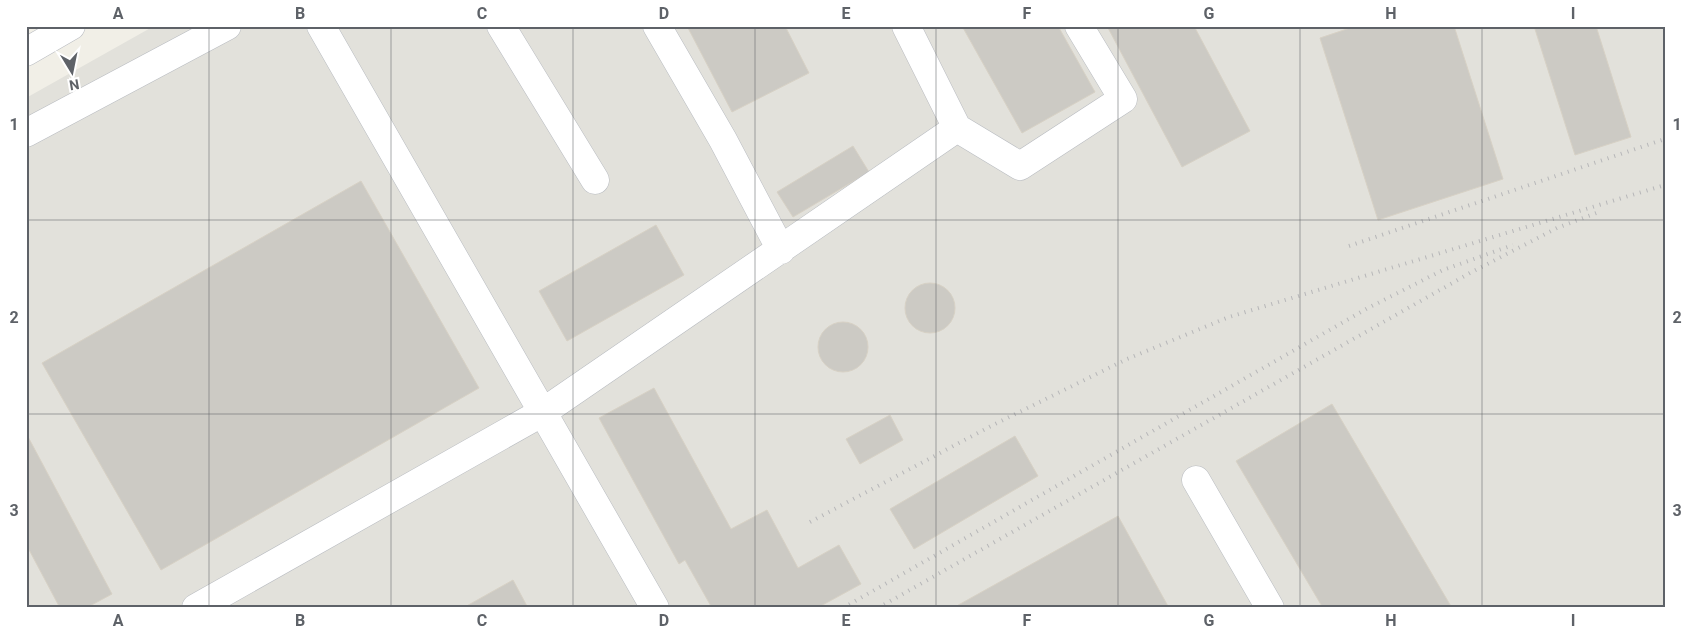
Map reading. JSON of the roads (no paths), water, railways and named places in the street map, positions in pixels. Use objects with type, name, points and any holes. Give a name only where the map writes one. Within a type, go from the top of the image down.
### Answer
[{"type":"lane","points":[[26,52],[71,26]]},
{"type":"lane","points":[[26,133],[227,26]]},
{"type":"lane","points":[[321,26],[655,608]]},
{"type":"lane","points":[[501,26],[595,180]]},
{"type":"lane","points":[[657,26],[723,140],[781,250]]},
{"type":"lane","points":[[906,26],[957,128],[1020,166],[1124,99],[1079,26]]},
{"type":"lane","points":[[196,608],[543,412],[957,128]]},
{"type":"lane","points":[[1196,480],[1270,608]]},
{"type":"railway","points":[[1349,246],[1665,139]]},
{"type":"railway","points":[[810,522],[991,426],[1127,359],[1229,317],[1665,185]]},
{"type":"railway","points":[[878,608],[1470,273],[1557,228],[1599,212]]},
{"type":"railway","points":[[843,608],[1368,308],[1443,270],[1513,245]]}]
